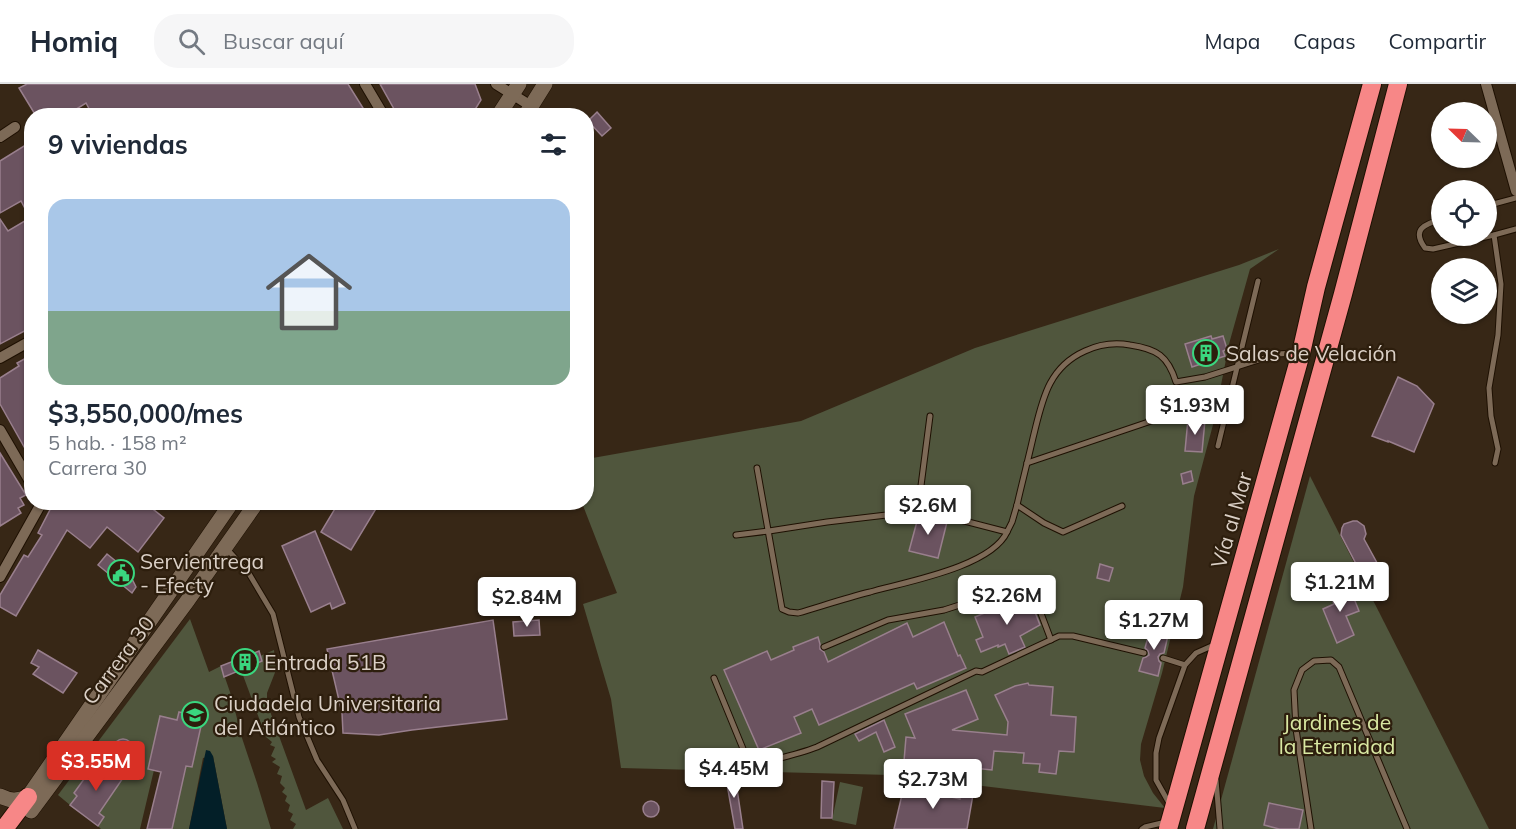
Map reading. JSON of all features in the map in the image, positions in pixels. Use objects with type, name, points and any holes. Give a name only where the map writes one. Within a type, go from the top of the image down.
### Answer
[{"type":"highway","name":"Vía al Mar","points":[[1170,820],[1301,353],[1316,287],[1372,84]]},
{"type":"highway","points":[[1195,829],[1343,294],[1398,84]]},
{"type":"highway","points":[[9,827],[29,804]]},
{"type":"main road","points":[[530,108],[545,84]]},
{"type":"main road","points":[[503,108],[516,89]]},
{"type":"main road","name":"Carrera 30","points":[[29,804],[227,510]]},
{"type":"main road","name":"Carrera 30","points":[[29,804],[181,610],[251,510]]},
{"type":"main road","points":[[0,796],[29,804]]},
{"type":"street","points":[[365,84],[379,108]]},
{"type":"street","points":[[496,84],[516,89],[526,108]]},
{"type":"street","points":[[1486,84],[1516,191]]},
{"type":"street","points":[[0,136],[15,127]]},
{"type":"street","points":[[0,358],[24,344]]},
{"type":"street","points":[[0,430],[24,471]]},
{"type":"street","points":[[1,574],[38,510]]},
{"type":"lane","points":[[1497,203],[1516,198]]},
{"type":"lane","points":[[1431,222],[1420,228],[1421,243],[1425,248],[1433,249],[1446,246]]},
{"type":"lane","points":[[1497,234],[1516,229]]},
{"type":"lane","points":[[1495,246],[1500,284],[1498,335],[1489,388],[1491,416],[1498,449],[1495,463]]},
{"type":"lane","points":[[1218,446],[1258,280]]},
{"type":"lane","points":[[757,468],[782,609],[798,613],[937,575],[983,556],[996,547],[1004,539],[1012,522],[1048,386],[1069,360],[1083,352],[1097,346],[1114,343],[1134,345],[1153,351],[1166,359],[1176,382],[1205,377],[1277,354],[1301,353]]},
{"type":"lane","points":[[1027,463],[1175,413]]},
{"type":"lane","points":[[918,509],[930,416]]},
{"type":"lane","points":[[1017,505],[1062,532],[1122,506]]},
{"type":"lane","points":[[735,535],[912,512],[918,509],[1007,532]]},
{"type":"lane","points":[[226,547],[248,572],[273,614],[299,717],[317,760],[343,800],[355,829]]},
{"type":"lane","points":[[824,647],[888,620],[944,610],[1028,583],[1051,640]]},
{"type":"lane","points":[[714,678],[748,761],[750,765],[753,765],[817,747],[976,671],[982,672],[1059,636],[1073,636],[1144,653]]},
{"type":"lane","points":[[1142,829],[1170,820],[1156,780],[1156,753],[1159,738],[1185,665],[1196,653],[1220,643]]},
{"type":"lane","points":[[1163,658],[1185,665]]},
{"type":"lane","points":[[1311,829],[1296,729],[1294,690],[1302,670],[1314,661],[1331,660],[1339,667],[1407,829]]},
{"type":"lane","points":[[1214,758],[1220,829]]},
{"type":"green space","points":[[1279,249],[1250,269],[1229,344],[1214,421],[1194,496],[1183,587],[1162,673],[1141,744],[1140,760],[1144,776],[1153,793],[1165,808],[891,775],[621,768],[611,699],[583,604],[617,593],[585,510],[594,510],[594,458],[801,421],[975,348],[1239,265]]},
{"type":"green space","name":"Jardines de la Eternidad","points":[[1310,476],[1489,829],[1213,829]]},
{"type":"green space","points":[[190,619],[209,672],[221,666],[271,829],[227,829],[213,756],[203,758],[189,829],[172,829],[186,766],[192,767],[203,718],[179,712],[177,720],[160,716],[148,769],[154,770],[140,829],[101,829],[98,826],[104,817],[99,813],[122,778],[98,761],[74,793],[77,796],[70,805],[58,795]]},
{"type":"green space","points":[[274,650],[276,670],[267,693],[267,703],[306,810],[328,798],[343,829],[293,829],[296,824],[290,820],[293,814],[288,811],[290,805],[285,801],[287,796],[282,792],[285,788],[280,783],[282,776],[277,774],[280,767],[272,762],[276,759],[271,756],[275,747],[270,745],[272,742],[266,737],[241,670],[260,656]]},
{"type":"green space","points":[[840,782],[863,787],[856,825],[832,820]]},
{"type":"water","points":[[206,750],[210,751],[213,756],[227,829],[189,829]]},
{"type":"building","points":[[27,84],[348,84],[363,108],[89,108],[86,103],[78,108],[31,108],[19,88]]},
{"type":"building","points":[[380,84],[475,84],[481,100],[476,108],[394,108]]},
{"type":"building","points":[[597,112],[611,128],[602,136],[594,127],[594,115]]},
{"type":"building","points":[[24,146],[24,207],[21,201],[0,213],[0,161]]},
{"type":"building","points":[[0,219],[8,231],[24,222],[24,331],[0,344]]},
{"type":"building","name":"Salas de Velación","points":[[1211,336],[1212,339],[1223,336],[1227,349],[1223,351],[1225,356],[1192,367],[1185,344]]},
{"type":"building","points":[[24,359],[24,447],[0,404],[0,378],[19,366],[17,363]]},
{"type":"building","points":[[1398,377],[1417,386],[1434,404],[1414,452],[1372,436]]},
{"type":"building","points":[[1201,388],[1206,404],[1183,411],[1178,395]]},
{"type":"building","points":[[1188,419],[1205,420],[1202,452],[1185,451]]},
{"type":"building","points":[[0,453],[24,492],[24,496],[20,498],[24,505],[18,508],[21,513],[0,526]]},
{"type":"building","points":[[1191,471],[1193,481],[1183,484],[1181,474]]},
{"type":"building","points":[[50,510],[154,510],[164,518],[138,552],[107,527],[90,548],[67,530],[16,616],[0,607],[0,595],[24,555],[28,557],[42,535],[38,533]]},
{"type":"building","points":[[334,510],[375,510],[351,550],[321,532]]},
{"type":"building","points":[[919,514],[947,522],[938,558],[909,551]]},
{"type":"building","points":[[1353,521],[1364,526],[1366,534],[1364,539],[1382,572],[1365,581],[1341,535],[1344,524]]},
{"type":"building","points":[[315,531],[345,603],[332,609],[330,603],[311,612],[282,546]]},
{"type":"building","points":[[107,554],[128,571],[136,587],[132,593],[98,565]]},
{"type":"building","points":[[1100,564],[1113,568],[1109,581],[1097,578]]},
{"type":"building","points":[[1338,582],[1345,599],[1353,596],[1359,611],[1346,616],[1354,635],[1337,643],[1323,609],[1334,604],[1327,587]]},
{"type":"building","points":[[1025,596],[1030,608],[1033,607],[1040,625],[1020,636],[1025,647],[1009,654],[1005,644],[981,652],[976,640],[983,637],[975,617]]},
{"type":"building","points":[[493,620],[507,719],[379,735],[343,733],[342,713],[327,649]]},
{"type":"building","points":[[539,620],[540,635],[514,636],[513,622]]},
{"type":"building","points":[[944,622],[958,656],[960,655],[966,668],[917,689],[914,683],[819,725],[812,709],[794,717],[801,733],[759,750],[724,670],[767,651],[771,660],[794,650],[793,647],[818,637],[820,649],[824,652],[828,662],[907,623],[913,637]]},
{"type":"building","points":[[1151,626],[1169,631],[1164,653],[1158,657],[1161,663],[1158,676],[1139,671],[1143,658],[1149,655],[1145,648]]},
{"type":"building","points":[[38,650],[77,673],[63,693],[33,674],[39,667],[31,663]]},
{"type":"building","name":"Entrada 51B","points":[[259,651],[262,661],[224,677],[221,666]]},
{"type":"building","points":[[1028,683],[1029,685],[1053,687],[1051,715],[1076,717],[1074,752],[1059,751],[1056,774],[1039,772],[1040,764],[1023,763],[1024,753],[994,751],[992,770],[904,761],[906,737],[915,738],[905,714],[966,690],[978,719],[952,730],[1007,735],[1008,722],[995,695]]},
{"type":"building","points":[[179,712],[203,717],[192,767],[186,766],[172,829],[147,829],[161,772],[148,769],[160,716],[177,720]]},
{"type":"building","points":[[884,720],[895,747],[884,752],[876,732],[859,741],[855,734]]},
{"type":"building","points":[[123,739],[129,742],[132,748],[129,754],[123,757],[117,754],[114,748],[117,742]]},
{"type":"building","points":[[97,761],[123,778],[99,813],[104,817],[98,826],[70,805],[77,796],[74,793]]},
{"type":"building","points":[[725,773],[740,773],[736,782],[743,829],[735,829]]},
{"type":"building","points":[[822,781],[834,782],[832,818],[821,818]]},
{"type":"building","points":[[904,786],[960,799],[961,788],[974,789],[967,829],[894,829]]},
{"type":"building","points":[[648,801],[654,801],[659,809],[657,815],[648,817],[643,812],[643,806]]},
{"type":"building","points":[[1269,803],[1303,810],[1299,829],[1279,829],[1264,825]]},
{"type":"place","name":"Salas de Velación","points":[[1206,353]]},
{"type":"place","name":"Servientrega - Efecty","points":[[121,573]]},
{"type":"place","name":"Entrada 51B","points":[[245,662]]},
{"type":"place","name":"Ciudadela Universitaria del Atlántico","points":[[195,715]]}]
